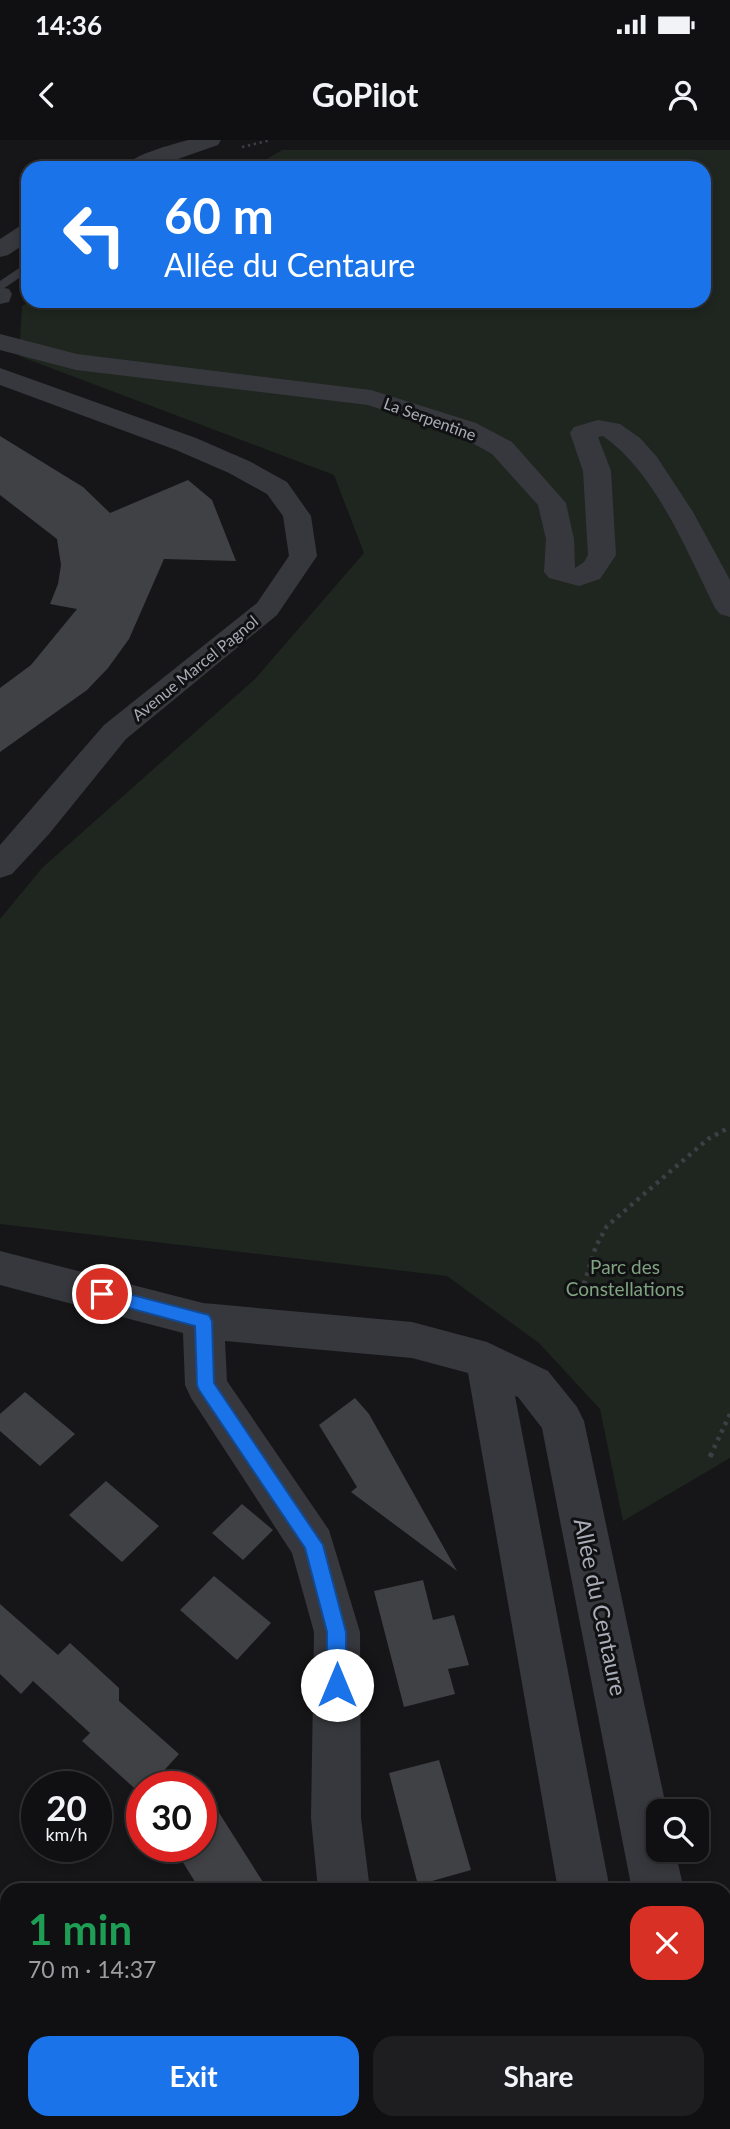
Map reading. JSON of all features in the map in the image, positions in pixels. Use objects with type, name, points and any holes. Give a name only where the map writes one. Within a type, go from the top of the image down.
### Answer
[{"type":"street","points":[[174,161],[210,140]]},
{"type":"street","points":[[0,250],[21,236]]},
{"type":"street","name":"La Serpentine","points":[[0,342],[76,362],[371,398],[467,429],[502,448],[552,503],[560,539],[559,572],[573,579],[586,576],[596,568],[602,555],[597,471],[583,433],[596,428],[612,429],[644,460],[673,501],[730,608]]},
{"type":"street","name":"Avenue Marcel Pagnol","points":[[0,376],[186,444],[239,467],[277,488],[297,516],[303,556],[267,609],[115,732],[0,866]]},
{"type":"street","name":"Allée du Centaure","points":[[0,1268],[203,1321],[412,1340],[487,1360],[533,1384],[562,1421],[657,1883]]},
{"type":"street","points":[[203,1321],[205,1385],[313,1545],[337,1632],[336,1818],[343,1883]]},
{"type":"street","points":[[487,1360],[583,1883]]},
{"type":"lane","points":[[0,286],[21,271]]},
{"type":"path","points":[[584,1284],[596,1246],[607,1226],[708,1139],[730,1127]]},
{"type":"path","points":[[710,1457],[730,1414]]},
{"type":"green space","name":"Parc des Constellations","points":[[282,150],[730,150],[730,1458],[623,1521],[600,1409],[539,1343],[447,1276],[0,1224],[0,919],[42,868],[255,679],[364,553],[334,475],[19,356],[22,308],[711,308],[711,161],[264,161]]},
{"type":"building","points":[[0,436],[83,487],[110,513],[188,480],[212,500],[236,561],[164,559],[129,639],[108,668],[87,690],[0,752],[0,688],[31,665],[77,609],[50,604],[58,584],[61,565],[57,539],[0,495]]},
{"type":"building","points":[[25,1392],[75,1434],[40,1466],[0,1431],[0,1414]]},
{"type":"building","points":[[355,1398],[369,1414],[457,1571],[351,1492],[357,1487],[319,1425]]},
{"type":"building","points":[[106,1481],[159,1526],[122,1562],[69,1515]]},
{"type":"building","points":[[242,1504],[273,1530],[243,1560],[212,1533]]},
{"type":"building","points":[[214,1576],[271,1623],[237,1660],[180,1610]]},
{"type":"building","points":[[423,1580],[433,1620],[454,1615],[469,1665],[448,1669],[455,1694],[404,1707],[374,1591]]},
{"type":"building","points":[[0,1604],[58,1655],[70,1643],[119,1688],[119,1701],[179,1754],[164,1771],[126,1771],[126,1781],[82,1741],[90,1733],[33,1681],[21,1694],[0,1674]]},
{"type":"building","points":[[439,1760],[471,1870],[417,1883],[389,1773]]},
{"type":"building","points":[[217,1810],[264,1883],[196,1883],[183,1862],[217,1862]]},
{"type":"route","points":[[102,1294],[203,1321],[205,1385],[313,1545],[337,1632],[337,1685]]}]
